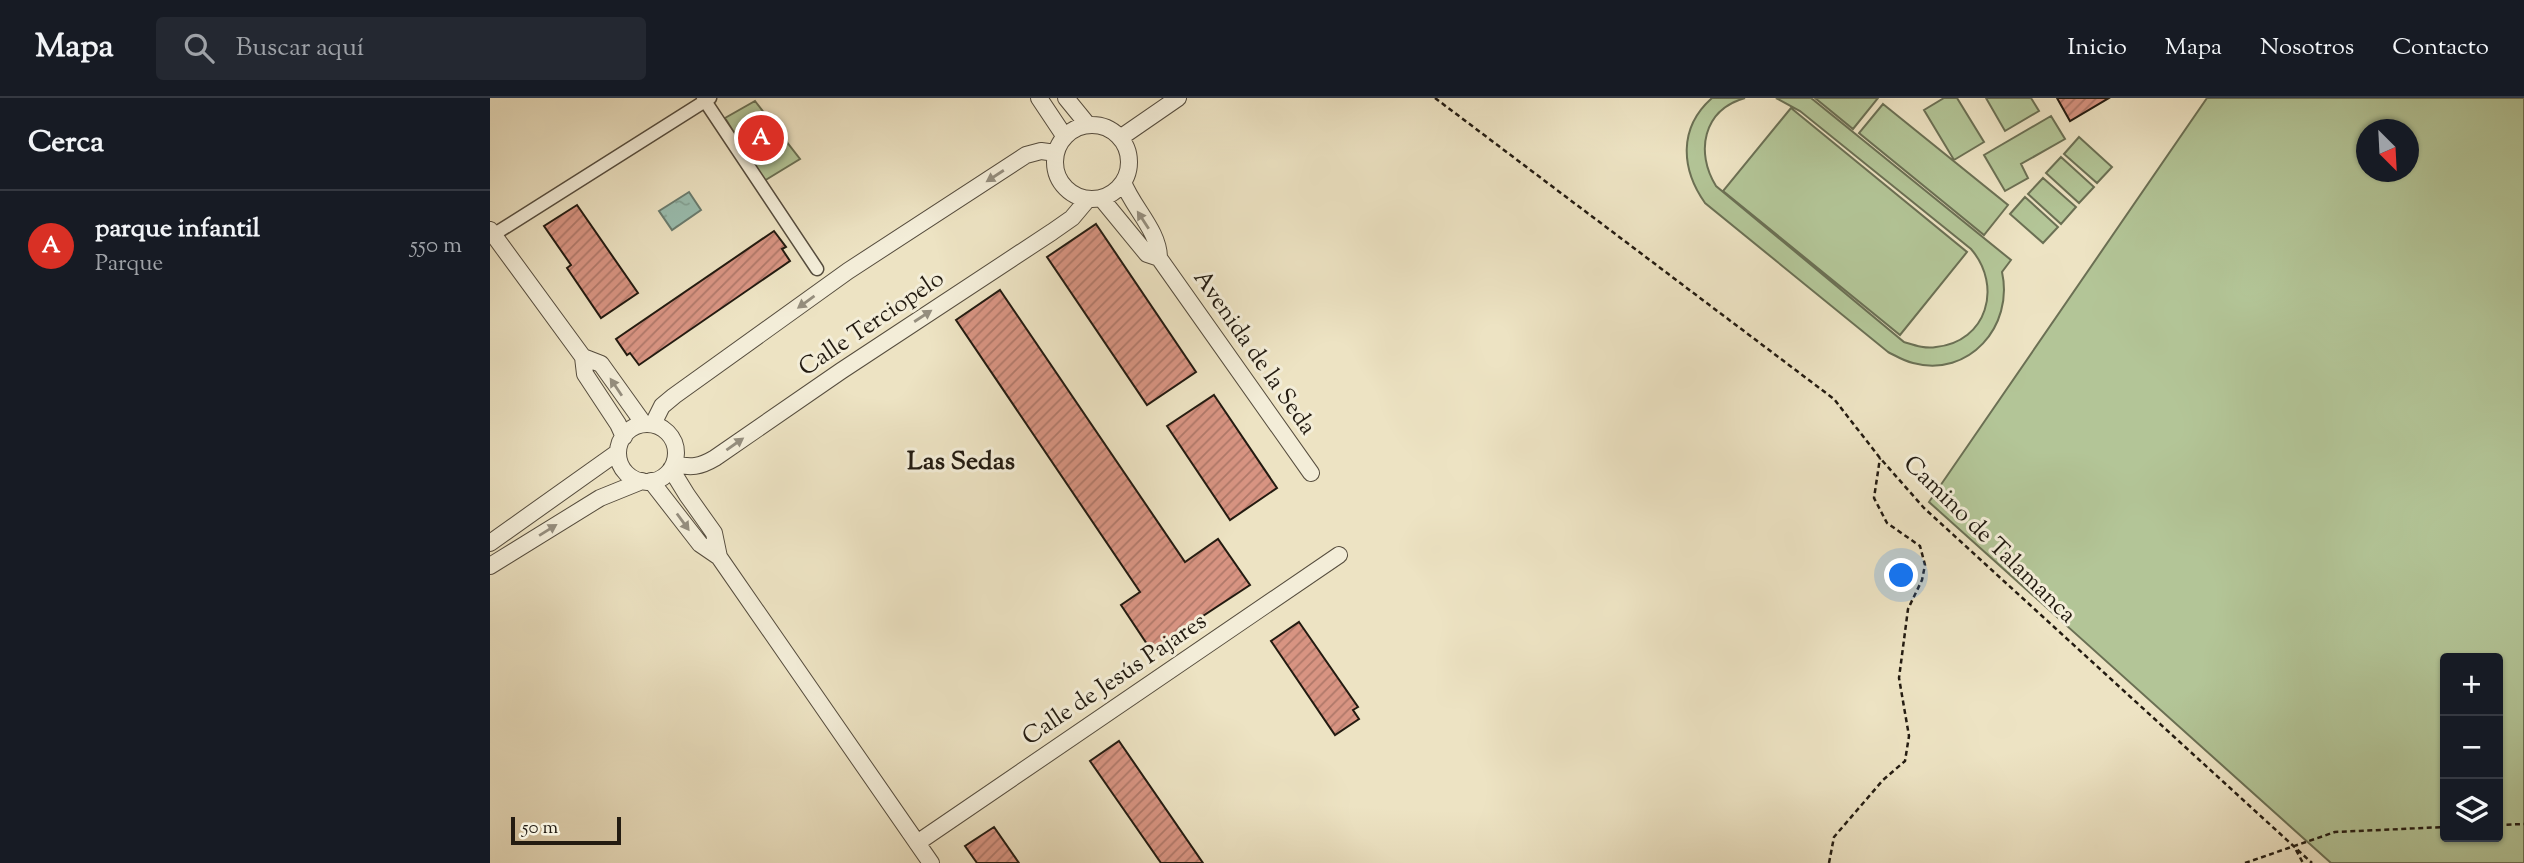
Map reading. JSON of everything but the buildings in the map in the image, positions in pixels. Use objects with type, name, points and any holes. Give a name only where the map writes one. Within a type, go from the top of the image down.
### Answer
[{"type":"street","points":[[1039,98],[1065,137]]},
{"type":"street","points":[[1066,98],[1088,125]]},
{"type":"street","points":[[1120,138],[1178,98]]},
{"type":"street","points":[[817,269],[706,99],[492,232],[583,357],[585,374],[618,424],[623,468],[635,478],[647,481],[700,544],[719,557],[931,863]]},
{"type":"street","points":[[1088,125],[1106,128],[1120,138],[1128,153],[1129,162],[1123,182],[1113,192],[1095,198],[1079,197],[1064,186],[1056,171],[1056,153],[1065,137],[1071,131],[1088,125]]},
{"type":"street","points":[[648,424],[674,396],[848,271],[1026,155],[1041,151],[1056,153]]},
{"type":"street","name":"Avenida de la Seda","points":[[1123,182],[1129,198],[1159,244],[1159,258],[1311,473]]},
{"type":"street","name":"Avenida de la Seda","points":[[1095,198],[1147,254],[1159,258]]},
{"type":"street","name":"Calle Terciopelo","points":[[673,467],[701,466],[715,458],[852,363],[1052,232],[1095,198]]},
{"type":"street","points":[[583,357],[601,364],[648,424]]},
{"type":"street","points":[[490,543],[621,444],[629,430],[648,424],[661,427],[672,438],[676,453],[673,467],[666,475],[600,498],[490,566]]},
{"type":"street","points":[[673,467],[687,495],[714,533],[719,557]]},
{"type":"street","name":"Calle de Jesús Pajares","points":[[917,843],[1339,555]]},
{"type":"path","name":"Camino de Talamanca","points":[[1435,98],[1834,399],[1924,508],[2312,863]]},
{"type":"path","points":[[1829,863],[1834,837],[1883,780],[1905,761],[1909,736],[1899,678],[1908,608],[1922,580],[1925,565],[1920,546],[1887,523],[1874,498],[1880,458]]},
{"type":"path","points":[[2503,825],[2524,824]]},
{"type":"path","points":[[2245,863],[2335,832],[2440,827]]},
{"type":"path","points":[[2294,847],[2303,863]]},
{"type":"green space","points":[[1712,98],[1745,98],[1720,112],[1707,134],[1706,160],[1716,186],[1904,342],[1932,347],[1953,343],[1967,335],[1978,324],[1985,310],[1987,295],[1981,264],[1971,249],[1800,111],[1776,98],[1811,98],[2011,260],[2002,272],[2004,292],[2001,311],[1994,328],[1983,343],[1969,355],[1952,363],[1933,366],[1897,357],[1705,203],[1691,176],[1687,149],[1693,122]]},
{"type":"green space","points":[[1815,98],[1878,98],[1853,129]]},
{"type":"green space","points":[[1944,98],[1957,98],[1984,142],[1954,160],[1924,110]]},
{"type":"green space","points":[[1986,98],[2031,98],[2039,111],[2005,131]]},
{"type":"green space","points":[[2207,98],[2524,98],[2524,863],[2331,863],[1929,502]]},
{"type":"green space","points":[[755,101],[800,159],[764,181],[725,118]]},
{"type":"green space","points":[[1883,104],[2008,205],[1984,235],[1859,133]]},
{"type":"green space","points":[[1791,108],[1967,252],[1900,335],[1723,191]]},
{"type":"green space","points":[[2051,116],[2065,139],[2021,164],[2028,178],[2005,191],[1984,155]]},
{"type":"green space","points":[[2079,137],[2112,167],[2097,183],[2064,154]]},
{"type":"green space","points":[[2061,157],[2094,187],[2079,203],[2046,173]]},
{"type":"green space","points":[[2043,178],[2076,207],[2061,224],[2028,194]]},
{"type":"green space","points":[[2025,197],[2058,227],[2043,243],[2010,214]]},
{"type":"water","points":[[689,192],[701,210],[672,230],[659,211]]},
{"type":"place","name":"parque infantil","points":[[761,138]]},
{"type":"district","name":"Las Sedas","points":[[961,462]]}]
